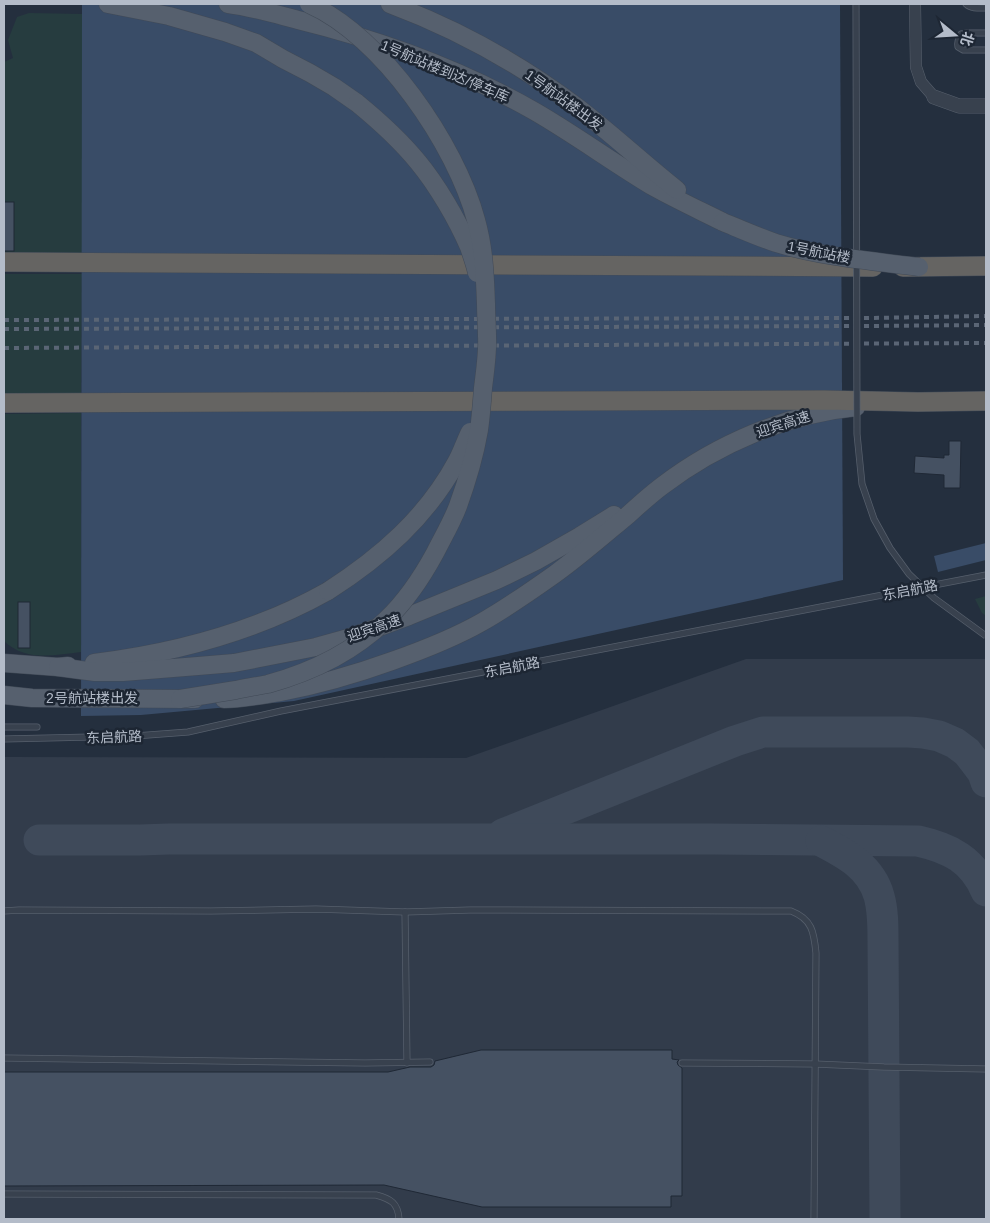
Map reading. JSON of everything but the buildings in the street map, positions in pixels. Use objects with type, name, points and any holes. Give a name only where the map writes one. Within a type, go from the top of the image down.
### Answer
[{"type":"highway","points":[[4,262],[986,266]]},
{"type":"highway","points":[[4,403],[986,401]]},
{"type":"main road","points":[[108,4],[169,16],[256,43],[334,87],[357,103],[399,140],[434,185],[469,248],[486,305]]},
{"type":"main road","name":"1号航站楼到达/停车库","points":[[228,4],[246,6],[335,29],[392,47],[466,77],[500,92],[534,111],[652,186],[680,202],[723,222]]},
{"type":"main road","points":[[180,699],[266,684],[316,668],[360,642],[387,620],[408,596],[428,566],[446,532],[457,507],[479,430],[488,338],[486,274],[482,244],[467,193],[455,165],[422,109],[387,65],[370,46],[340,21],[309,4]]},
{"type":"main road","name":"1号航站楼出发","points":[[390,4],[440,24],[466,37],[530,75],[576,106],[688,199],[723,222]]},
{"type":"main road","name":"1号航站楼","points":[[723,222],[749,234],[804,250],[919,267]]},
{"type":"main road","points":[[4,663],[58,668],[156,653],[259,624],[305,604],[352,576],[396,541],[426,508],[442,484],[457,460],[471,429],[479,405],[485,374]]},
{"type":"main road","name":"迎宾高速","points":[[58,668],[96,672],[123,672],[234,663],[316,647],[352,637],[446,602],[536,561],[661,486],[688,467],[719,449],[746,437],[808,415],[834,409],[918,402]]},
{"type":"main road","name":"迎宾高速","points":[[180,699],[230,699],[295,689],[367,670],[432,646],[481,623],[555,574],[661,486]]},
{"type":"main road","name":"2号航站楼出发","points":[[4,697],[180,699]]},
{"type":"street","points":[[915,4],[916,67],[921,82],[934,97],[959,106],[986,106]]},
{"type":"lane","points":[[856,4],[857,434],[862,484],[874,520],[890,548],[909,574],[934,598],[986,636]]},
{"type":"lane","points":[[966,4],[971,7],[986,8]]},
{"type":"lane","points":[[986,33],[962,34],[957,44],[963,50],[986,50]]},
{"type":"lane","name":"东启航路","points":[[4,739],[136,736],[188,732],[282,711],[986,575]]},
{"type":"lane","points":[[4,727],[36,727]]},
{"type":"lane","points":[[4,911],[316,909],[405,912],[470,910],[791,911],[809,922],[815,940],[816,953],[814,1219]]},
{"type":"lane","points":[[405,912],[407,1062]]},
{"type":"lane","points":[[4,1058],[430,1062]]},
{"type":"lane","points":[[682,1063],[815,1064],[986,1069]]},
{"type":"lane","points":[[4,1194],[376,1195],[387,1198],[394,1203],[399,1213],[399,1219]]},
{"type":"shaded area","points":[[746,659],[986,659],[986,1219],[4,1219],[4,757],[466,758]]},
{"type":"green space","points":[[29,13],[82,14],[82,255],[4,256],[4,62],[13,58],[8,40],[17,17]]},
{"type":"green space","points":[[4,274],[82,274],[81,396],[4,395]]},
{"type":"green space","points":[[81,413],[81,652],[41,656],[22,652],[4,641],[4,414]]},
{"type":"green space","points":[[986,596],[986,616],[982,613],[975,599]]},
{"type":"water","points":[[82,4],[840,4],[843,580],[294,701],[141,715],[81,716]]},
{"type":"water","points":[[986,543],[986,560],[938,572],[934,556]]},
{"type":"taxiway","points":[[503,834],[735,741],[763,732],[908,732],[939,736],[955,743],[967,752],[983,773],[986,782]]},
{"type":"taxiway","points":[[39,840],[711,839],[918,841],[940,847],[959,857],[974,871],[986,891]]},
{"type":"taxiway","points":[[821,841],[848,856],[864,869],[875,886],[881,907],[883,928],[885,1219]]},
{"type":"railway","points":[[4,320],[868,318],[986,316]]},
{"type":"railway","points":[[4,329],[986,325]]},
{"type":"railway","points":[[4,348],[986,343]]}]
